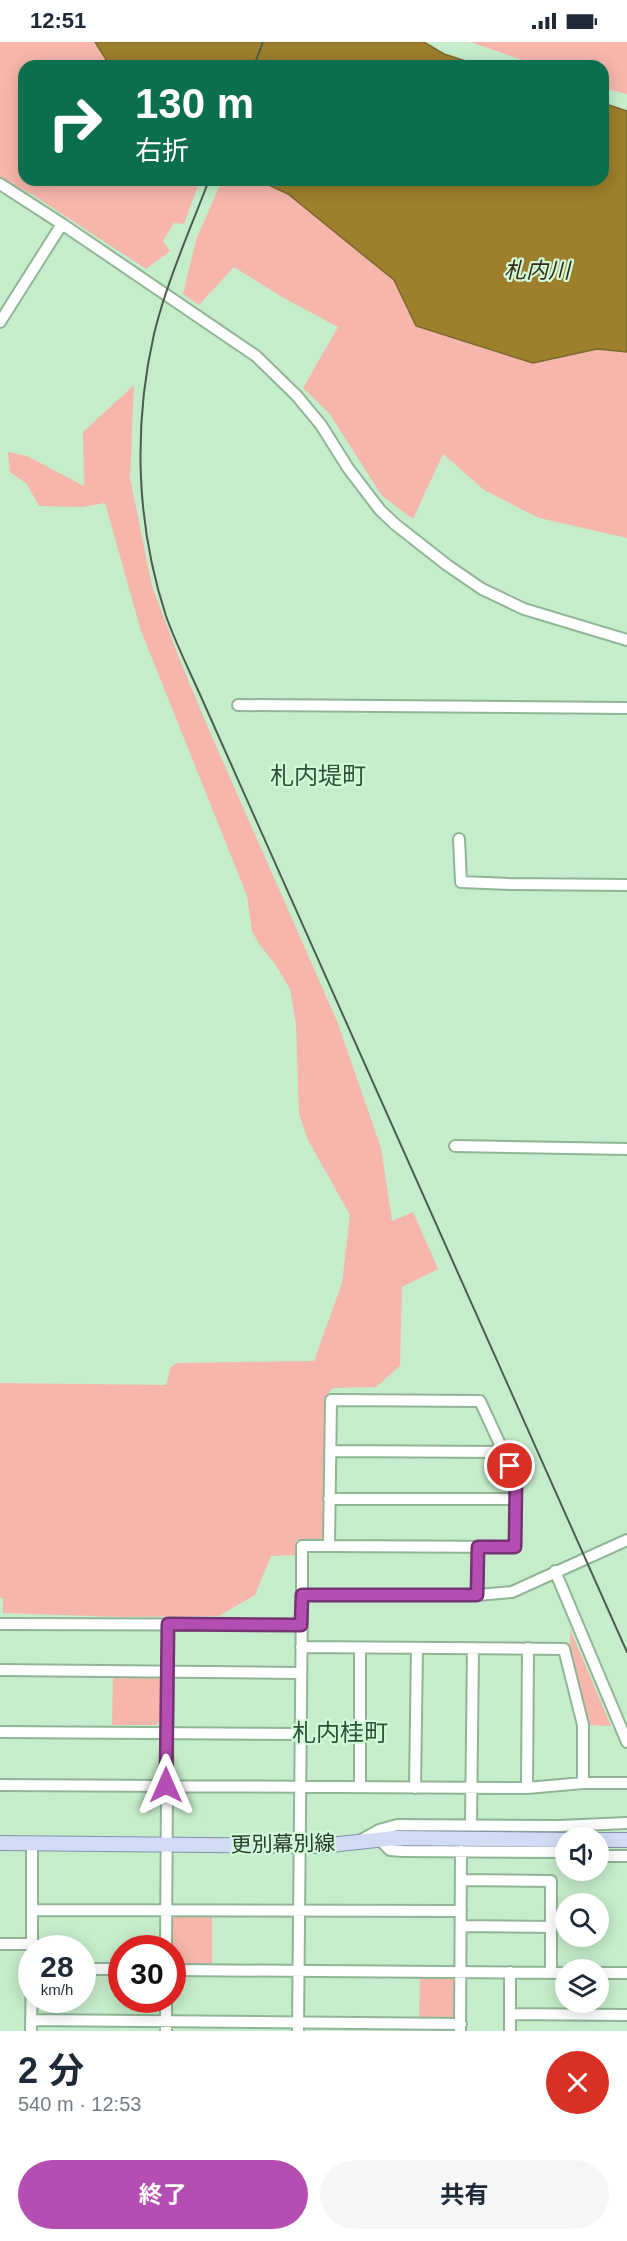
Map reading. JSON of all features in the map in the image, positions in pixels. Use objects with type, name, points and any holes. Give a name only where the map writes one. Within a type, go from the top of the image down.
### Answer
[{"type":"main road","name":"更別幕別線","points":[[0,1843],[321,1846],[379,1839],[555,1840]]},
{"type":"main road","points":[[609,1840],[627,1840]]},
{"type":"street","points":[[0,184],[256,356],[297,396],[321,425],[348,468],[380,510],[447,565],[482,589],[524,609],[627,640]]},
{"type":"street","points":[[0,322],[62,224]]},
{"type":"street","points":[[238,705],[627,708]]},
{"type":"street","points":[[459,840],[461,882],[627,885]]},
{"type":"street","points":[[455,1146],[627,1149]]},
{"type":"street","points":[[298,2027],[302,1546],[515,1547],[516,1479],[480,1401],[331,1400],[329,1546]]},
{"type":"street","points":[[330,1451],[503,1452]]},
{"type":"street","points":[[329,1499],[516,1499]]},
{"type":"street","points":[[302,1595],[477,1595],[512,1592],[627,1540]]},
{"type":"street","points":[[477,1595],[478,1547]]},
{"type":"street","points":[[555,1571],[627,1742]]},
{"type":"street","points":[[0,1624],[301,1625]]},
{"type":"street","points":[[166,1935],[168,1624]]},
{"type":"street","points":[[301,1647],[564,1649],[583,1725],[583,1783]]},
{"type":"street","points":[[360,1648],[360,1787]]},
{"type":"street","points":[[415,1788],[417,1648]]},
{"type":"street","points":[[471,1825],[472,1648]]},
{"type":"street","points":[[528,1648],[528,1788]]},
{"type":"street","points":[[0,1670],[301,1673]]},
{"type":"street","points":[[0,1732],[301,1734]]},
{"type":"street","points":[[0,1785],[528,1788],[583,1783],[627,1783]]},
{"type":"street","points":[[359,1841],[379,1830],[397,1825],[559,1826],[627,1823]]},
{"type":"street","points":[[379,1839],[390,1850],[555,1852]]},
{"type":"street","points":[[32,1843],[32,1935]]},
{"type":"street","points":[[31,2025],[460,2027],[461,1851]]},
{"type":"street","points":[[609,1856],[627,1856]]},
{"type":"street","points":[[461,1880],[551,1881],[551,1972]]},
{"type":"street","points":[[32,1910],[461,1911]]},
{"type":"street","points":[[461,1926],[551,1927]]},
{"type":"street","points":[[0,1944],[18,1945]]},
{"type":"street","points":[[186,1970],[555,1972]]},
{"type":"street","points":[[510,1972],[510,2031]]},
{"type":"street","points":[[609,1973],[627,1973]]},
{"type":"street","points":[[510,2014],[627,2015]]},
{"type":"shaded area","points":[[0,42],[95,42],[106,60],[18,60],[18,186],[198,186],[184,224],[174,223],[163,241],[170,251],[146,269],[33,195],[0,178]]},
{"type":"shaded area","points":[[470,42],[627,42],[627,94],[609,90],[609,60],[522,60]]},
{"type":"shaded area","points":[[219,186],[271,186],[288,194],[394,280],[416,326],[533,363],[597,349],[627,352],[627,538],[539,518],[484,490],[443,454],[413,519],[382,496],[329,413],[303,388],[338,327],[282,297],[234,267],[199,305],[183,294],[196,240]]},
{"type":"shaded area","points":[[134,385],[130,478],[152,586],[206,723],[337,1021],[381,1148],[392,1221],[413,1212],[438,1269],[402,1287],[400,1366],[376,1387],[333,1388],[324,1398],[325,1537],[321,1541],[296,1540],[296,1555],[271,1556],[255,1595],[219,1616],[122,1617],[3,1613],[3,1598],[0,1598],[0,1383],[166,1385],[171,1367],[177,1363],[314,1361],[342,1283],[350,1215],[308,1140],[299,1114],[296,1024],[290,989],[252,931],[247,896],[141,631],[105,503],[83,507],[39,506],[26,483],[10,472],[8,452],[27,456],[84,486],[83,432]]},
{"type":"shaded area","points":[[570,1629],[611,1726],[589,1725],[570,1645]]},
{"type":"shaded area","points":[[113,1676],[156,1677],[161,1680],[160,1721],[156,1725],[112,1725]]},
{"type":"shaded area","points":[[175,1916],[212,1916],[212,1965],[186,1964],[186,1935],[172,1935],[172,1919]]},
{"type":"shaded area","points":[[451,1977],[454,1981],[454,2015],[451,2018],[419,2017],[420,1978]]},
{"type":"water","points":[[95,42],[424,42],[444,54],[462,60],[106,60]]},
{"type":"water","name":"札内川","points":[[609,105],[627,111],[627,352],[597,349],[533,363],[416,326],[394,280],[288,194],[271,186],[609,186]]},
{"type":"railway","points":[[256,60],[263,42]]},
{"type":"railway","points":[[207,186],[165,295],[154,334],[143,404],[141,440],[143,511],[156,581],[166,616],[627,1652]]},
{"type":"district","name":"札内堤町","points":[[318,776]]},
{"type":"district","name":"札内桂町","points":[[340,1733]]},
{"type":"route","points":[[166,1785],[168,1624],[301,1625],[302,1595],[477,1595],[478,1547],[515,1547],[516,1479],[510,1466]]}]
